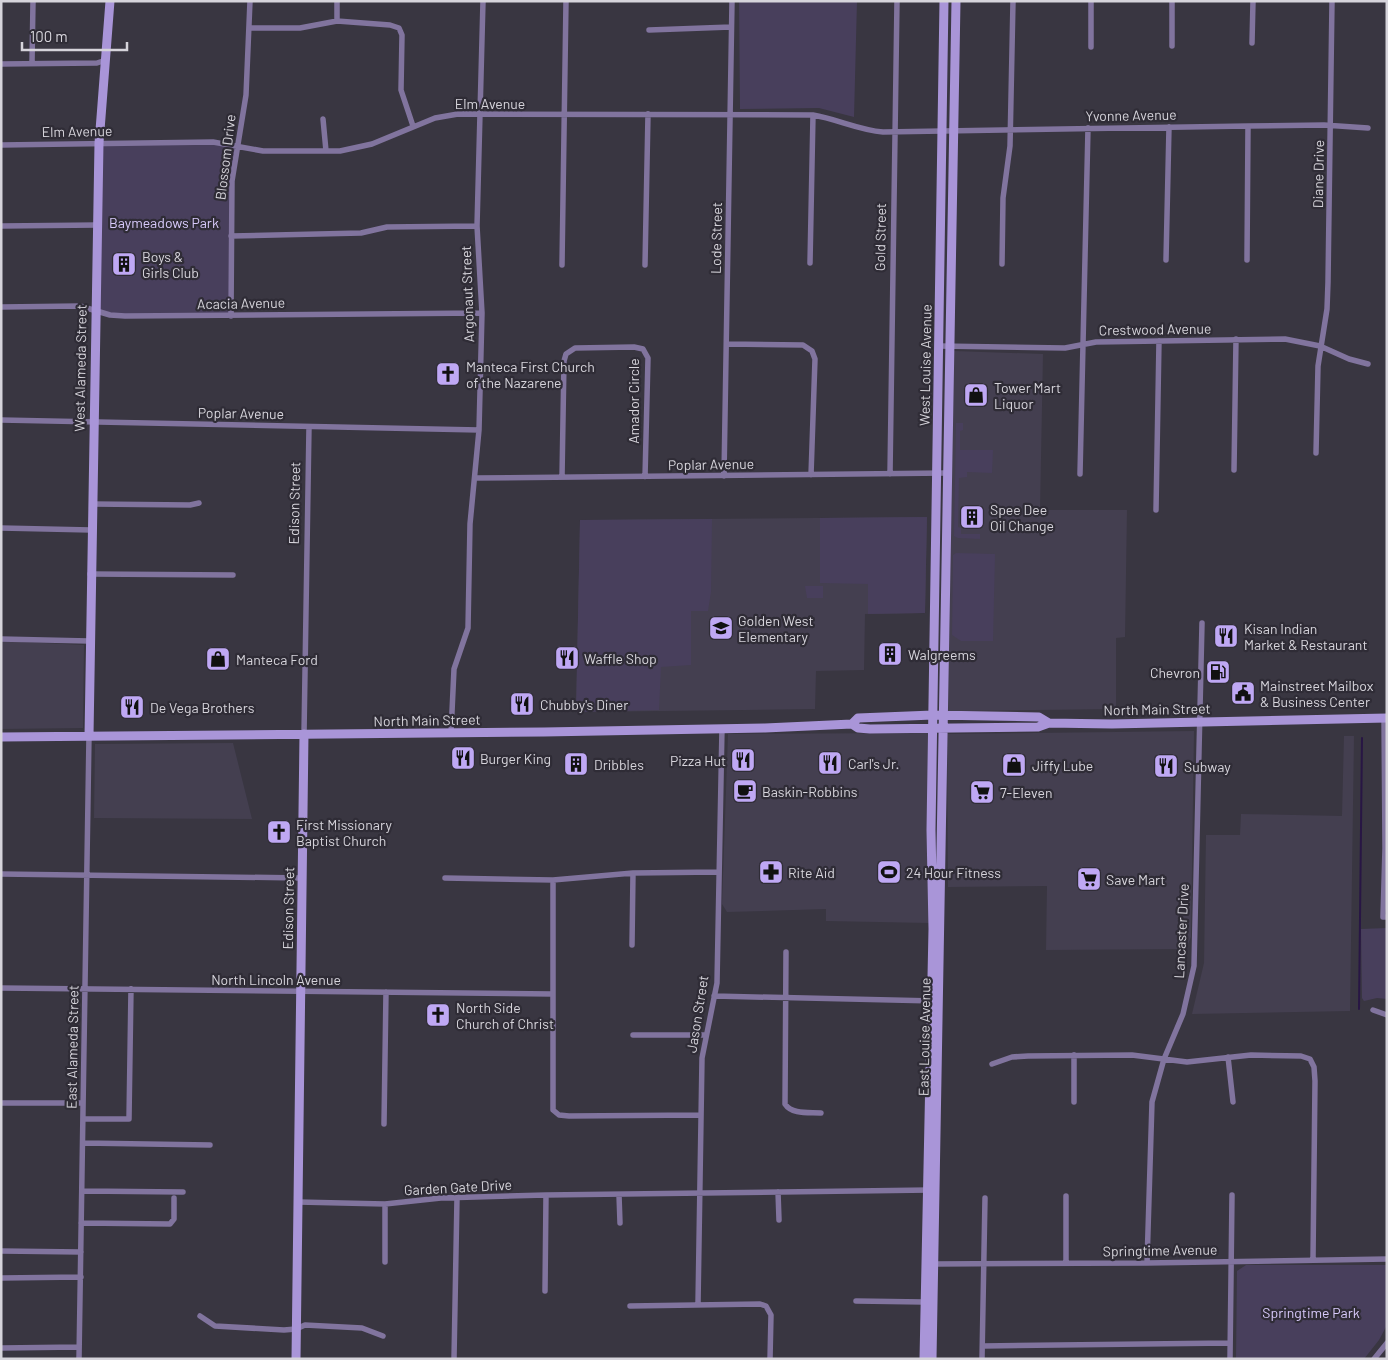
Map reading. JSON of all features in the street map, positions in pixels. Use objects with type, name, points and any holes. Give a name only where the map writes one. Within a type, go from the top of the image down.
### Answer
[{"type":"main road","name":"West Alameda Street","points":[[89,736],[90,574],[99,143],[110,1]]},
{"type":"main road","name":"West Louise Avenue","points":[[933,728],[944,1]]},
{"type":"main road","name":"West Louise Avenue","points":[[944,715],[956,1]]},
{"type":"main road","name":"North Main Street","points":[[852,724],[858,718],[933,715],[1039,717],[1048,723]]},
{"type":"main road","name":"East Louise Avenue","points":[[924,1359],[924,1302],[931,1190],[944,715]]},
{"type":"main road","name":"North Main Street","points":[[1,737],[451,733],[852,724],[858,728],[1038,727],[1048,723],[1385,718]]},
{"type":"main road","name":"East Louise Avenue","points":[[933,728],[935,1000]]},
{"type":"main road","name":"Edison Street","points":[[296,1359],[304,734]]},
{"type":"main road","name":"East Louise Avenue","points":[[931,1190],[934,1264],[932,1359]]},
{"type":"street","points":[[32,63],[33,1]]},
{"type":"street","name":"Blossom Drive","points":[[232,316],[231,236],[236,147],[246,95],[250,1]]},
{"type":"street","points":[[337,1],[337,21]]},
{"type":"street","name":"Argonaut Street","points":[[451,733],[454,669],[468,628],[470,524],[479,430],[482,313],[477,226],[483,1]]},
{"type":"street","points":[[562,265],[566,1]]},
{"type":"street","name":"Lode Street","points":[[724,476],[732,1]]},
{"type":"street","name":"Gold Street","points":[[890,474],[897,1]]},
{"type":"street","points":[[1002,264],[1003,198],[1010,146],[1013,1]]},
{"type":"street","points":[[1091,1],[1091,47]]},
{"type":"street","points":[[1172,1],[1172,46]]},
{"type":"street","points":[[1252,43],[1253,1]]},
{"type":"street","name":"Diane Drive","points":[[1316,453],[1320,346],[1327,300],[1332,1]]},
{"type":"street","points":[[250,28],[300,28],[337,21],[395,26],[399,28],[402,38],[401,90],[413,126]]},
{"type":"street","points":[[649,30],[731,27]]},
{"type":"street","points":[[1,64],[96,63],[106,60]]},
{"type":"street","name":"Elm Avenue","points":[[1,145],[213,142],[262,151],[326,151],[359,148],[413,126],[451,115],[480,114],[730,113],[813,115],[832,118],[870,131],[894,131]]},
{"type":"street","points":[[646,265],[648,114]]},
{"type":"street","points":[[810,263],[813,115]]},
{"type":"street","points":[[323,119],[326,151]]},
{"type":"street","points":[[1247,260],[1248,126]]},
{"type":"street","name":"Yvonne Avenue","points":[[894,131],[1248,126],[1368,128]]},
{"type":"street","points":[[1166,260],[1169,127]]},
{"type":"street","points":[[1080,474],[1088,128]]},
{"type":"street","points":[[1,226],[98,225]]},
{"type":"street","points":[[231,236],[352,233],[387,227],[477,226]]},
{"type":"street","name":"Acacia Avenue","points":[[1,307],[80,306],[110,315],[125,316],[482,313]]},
{"type":"street","name":"Crestwood Avenue","points":[[939,346],[1065,348],[1096,342],[1285,339],[1320,346],[1349,359],[1368,364]]},
{"type":"street","points":[[1234,470],[1236,340]]},
{"type":"street","points":[[1156,510],[1159,341]]},
{"type":"street","points":[[727,344],[802,345],[812,351],[815,359],[811,475]]},
{"type":"street","name":"Amador Circle","points":[[562,477],[564,361],[566,354],[575,348],[624,347],[643,349],[648,358],[645,477]]},
{"type":"street","name":"Poplar Avenue","points":[[1,420],[479,430]]},
{"type":"street","name":"Edison Street","points":[[304,734],[309,427]]},
{"type":"street","name":"Poplar Avenue","points":[[474,478],[948,473]]},
{"type":"street","points":[[92,504],[190,505],[199,503]]},
{"type":"street","points":[[1,528],[91,530]]},
{"type":"street","points":[[90,574],[233,575]]},
{"type":"street","name":"Lancaster Drive","points":[[1147,1264],[1151,1112],[1154,1088],[1183,1014],[1194,966],[1198,722],[1202,623]]},
{"type":"street","points":[[1,639],[89,641]]},
{"type":"street","points":[[1385,718],[1385,916]]},
{"type":"street","name":"Jason Street","points":[[698,1304],[701,1115],[705,1035],[717,983],[722,728]]},
{"type":"street","name":"East Alameda Street","points":[[79,1359],[89,736]]},
{"type":"street","points":[[445,878],[554,880],[633,873],[718,872]]},
{"type":"street","points":[[632,946],[633,873]]},
{"type":"street","points":[[1,874],[302,878]]},
{"type":"street","points":[[554,880],[552,1106],[556,1113],[569,1116],[701,1115]]},
{"type":"street","points":[[786,952],[784,999],[785,1104],[790,1110],[797,1112],[821,1113]]},
{"type":"street","name":"North Lincoln Avenue","points":[[1,988],[552,994]]},
{"type":"street","points":[[83,1119],[129,1119],[131,989]]},
{"type":"street","points":[[384,1124],[386,992]]},
{"type":"street","points":[[714,996],[784,999],[935,1000]]},
{"type":"street","points":[[1373,1010],[1387,1014]]},
{"type":"street","points":[[632,1035],[705,1035]]},
{"type":"street","points":[[1074,1055],[1074,1102]]},
{"type":"street","points":[[992,1064],[1012,1057],[1074,1055],[1132,1055],[1187,1062],[1274,1056],[1310,1058],[1314,1067],[1313,1259]]},
{"type":"street","points":[[1228,1058],[1233,1102]]},
{"type":"street","points":[[1,1103],[83,1103]]},
{"type":"street","points":[[83,1143],[210,1145]]},
{"type":"street","name":"Garden Gate Drive","points":[[298,1202],[385,1204],[457,1198],[546,1195],[931,1190]]},
{"type":"street","points":[[82,1191],[183,1192]]},
{"type":"street","points":[[778,1192],[778,1220]]},
{"type":"street","points":[[545,1291],[546,1195]]},
{"type":"street","points":[[619,1195],[620,1223]]},
{"type":"street","points":[[1230,1359],[1232,1195]]},
{"type":"street","points":[[1066,1196],[1066,1263]]},
{"type":"street","points":[[82,1224],[170,1224],[174,1219],[174,1198]]},
{"type":"street","points":[[454,1359],[457,1198]]},
{"type":"street","points":[[982,1359],[985,1198]]},
{"type":"street","points":[[385,1204],[385,1262]]},
{"type":"street","points":[[1,1251],[81,1252]]},
{"type":"street","name":"Springtime Avenue","points":[[934,1264],[1147,1264],[1313,1259],[1387,1259]]},
{"type":"street","points":[[1,1278],[81,1277]]},
{"type":"street","points":[[856,1301],[924,1302]]},
{"type":"street","points":[[630,1306],[760,1304],[769,1308],[771,1315],[770,1359]]},
{"type":"street","points":[[200,1316],[215,1326],[296,1329],[305,1325],[362,1328],[383,1336]]},
{"type":"street","points":[[983,1346],[1230,1343]]},
{"type":"street","points":[[1374,1359],[1387,1343]]},
{"type":"street","points":[[1,1348],[79,1347]]},
{"type":"shaded area","points":[[954,351],[1043,354],[1040,510],[1127,510],[1125,637],[1116,638],[1116,709],[948,711]]},
{"type":"shaded area","name":"Golden West Elementary","points":[[927,517],[925,613],[865,614],[864,670],[816,671],[815,709],[576,712],[580,520]]},
{"type":"shaded area","points":[[1,641],[84,645],[83,728],[1,729]]},
{"type":"shaded area","points":[[1194,731],[1191,937],[1186,949],[1046,950],[1047,886],[948,887],[947,734]]},
{"type":"shaded area","points":[[929,733],[930,923],[826,921],[826,909],[727,912],[722,904],[728,734]]},
{"type":"shaded area","points":[[1344,736],[1354,736],[1350,1011],[1192,1014],[1204,963],[1206,835],[1240,835],[1241,814],[1342,816]]},
{"type":"shaded area","points":[[233,743],[252,819],[94,818],[95,744]]},
{"type":"green space","points":[[739,1],[857,1],[854,117],[819,108],[740,109]]},
{"type":"green space","name":"Baymeadows Park","points":[[213,142],[236,147],[232,181],[231,316],[125,316],[96,310],[99,143]]},
{"type":"green space","points":[[956,423],[963,423],[963,430],[960,431],[960,450],[993,450],[992,473],[967,472],[967,477],[959,478],[958,527],[961,528],[961,534],[980,534],[980,539],[958,538],[954,536]]},
{"type":"green space","points":[[927,517],[925,613],[868,614],[868,584],[820,583],[820,518]]},
{"type":"green space","points":[[712,519],[711,592],[708,611],[691,611],[691,665],[661,667],[659,710],[576,712],[580,520]]},
{"type":"green space","points":[[956,553],[995,554],[993,641],[961,641],[952,635],[953,555]]},
{"type":"green space","points":[[805,586],[823,586],[823,598],[807,598]]},
{"type":"green space","points":[[1387,928],[1387,999],[1377,998],[1364,1001],[1362,998],[1361,929]]},
{"type":"green space","name":"Springtime Park","points":[[1246,1265],[1387,1265],[1387,1325],[1379,1340],[1364,1359],[1236,1359],[1237,1271]]},
{"type":"waterway","points":[[1359,1009],[1362,738]]},
{"type":"place","name":"Boys & Girls Club","points":[[124,264]]},
{"type":"place","name":"Manteca First Church of the Nazarene","points":[[448,374]]},
{"type":"place","name":"Tower Mart Liquor","points":[[976,395]]},
{"type":"place","name":"Spee Dee Oil Change","points":[[972,517]]},
{"type":"place","name":"Golden West Elementary","points":[[721,628]]},
{"type":"place","name":"Kisan Indian Market & Restaurant","points":[[1226,636]]},
{"type":"place","name":"Walgreems","points":[[890,654]]},
{"type":"place","name":"Waffle Shop","points":[[567,658]]},
{"type":"place","name":"Manteca Ford","points":[[218,659]]},
{"type":"place","name":"Chevron","points":[[1218,672]]},
{"type":"place","name":"Mainstreet Mailbox & Business Center","points":[[1243,693]]},
{"type":"place","name":"Chubby's Diner","points":[[522,704]]},
{"type":"place","name":"De Vega Brothers","points":[[132,707]]},
{"type":"place","name":"Burger King","points":[[463,758]]},
{"type":"place","name":"Pizza Hut","points":[[743,760]]},
{"type":"place","name":"Carl's Jr.","points":[[830,763]]},
{"type":"place","name":"Dribbles","points":[[576,764]]},
{"type":"place","name":"Jiffy Lube","points":[[1014,765]]},
{"type":"place","name":"Subway","points":[[1166,766]]},
{"type":"place","name":"Baskin-Robbins","points":[[745,791]]},
{"type":"place","name":"7-Eleven","points":[[982,792]]},
{"type":"place","name":"First Missionary Baptist Church","points":[[279,832]]},
{"type":"place","name":"Rite Aid","points":[[771,872]]},
{"type":"place","name":"24 Hour Fitness","points":[[889,872]]},
{"type":"place","name":"Save Mart","points":[[1089,879]]},
{"type":"place","name":"North Side Church of Christ","points":[[438,1015]]}]
